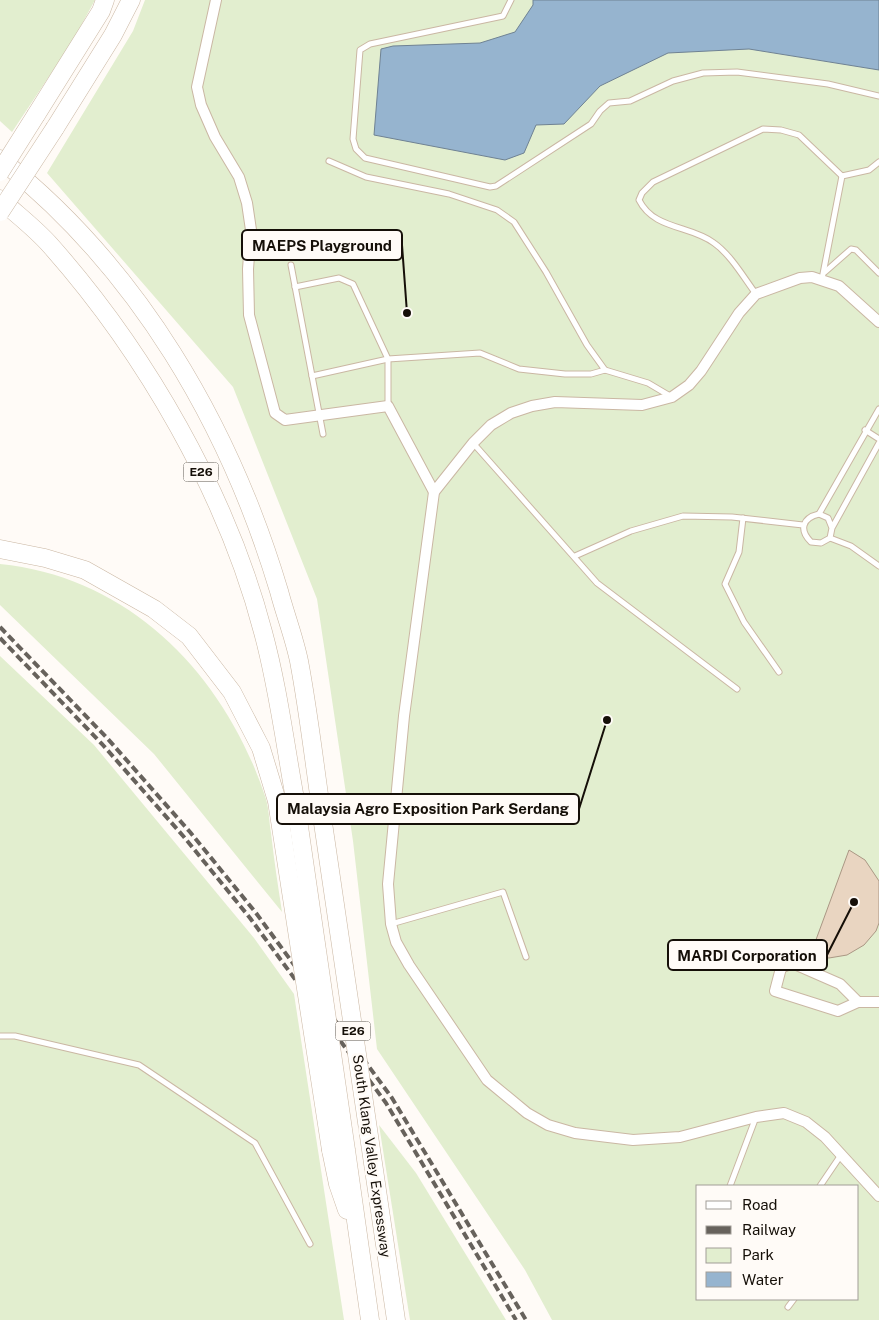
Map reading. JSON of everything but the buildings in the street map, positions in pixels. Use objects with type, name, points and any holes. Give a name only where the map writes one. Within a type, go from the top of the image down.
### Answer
[{"type":"highway","points":[[0,172],[101,11],[105,0]]},
{"type":"highway","points":[[0,212],[113,35],[131,0]]},
{"type":"highway","points":[[0,150],[36,187]]},
{"type":"highway","name":"South Klang Valley Expressway","points":[[0,159],[36,187],[66,216],[96,249],[149,316],[200,397],[228,454],[265,544],[299,660],[396,1320]]},
{"type":"highway","name":"South Klang Valley Expressway","points":[[0,199],[49,244],[121,332],[184,439],[211,490],[239,555],[263,630],[295,799],[338,1150],[358,1239],[370,1320]]},
{"type":"highway","points":[[0,549],[45,558],[85,570],[154,608],[189,636],[232,692],[261,748],[278,801],[338,1150]]},
{"type":"street","points":[[216,0],[197,87],[201,105],[215,137],[238,177],[247,203],[251,230],[248,269],[249,315],[275,413],[285,420],[388,406],[434,492]]},
{"type":"street","points":[[879,322],[824,275],[800,278],[756,294],[738,313],[701,371],[689,385],[672,397],[642,405],[555,402],[532,406],[511,413],[491,425],[473,444],[434,492],[404,716],[388,884],[391,924],[396,942],[409,965],[487,1080],[528,1113],[548,1125],[575,1133],[632,1140],[680,1137],[756,1117],[784,1113],[806,1122],[841,1155],[879,1196]]},
{"type":"street","points":[[858,1002],[840,984],[792,963],[781,968],[775,991],[838,1011],[858,1002],[879,1002]]},
{"type":"lane","points":[[511,0],[503,16],[370,44],[360,50],[353,139],[356,149],[365,158],[490,187],[496,186],[591,124],[600,111],[609,103],[630,101],[672,81],[703,73],[737,72],[828,84],[879,96]]},
{"type":"lane","points":[[756,294],[714,242],[656,220],[649,214],[639,200],[642,193],[653,182],[762,129],[781,130],[799,135],[842,176]]},
{"type":"lane","points":[[329,161],[366,177],[448,194],[497,210],[514,222],[605,370]]},
{"type":"lane","points":[[842,176],[869,170],[878,164]]},
{"type":"lane","points":[[824,275],[842,176]]},
{"type":"lane","points":[[824,275],[850,249],[856,250],[879,273]]},
{"type":"lane","points":[[291,265],[323,434]]},
{"type":"lane","points":[[295,287],[339,278],[353,284],[388,359],[388,406]]},
{"type":"lane","points":[[312,376],[388,359],[480,353],[519,369],[565,374],[591,374],[605,370],[648,383],[672,397]]},
{"type":"lane","points":[[819,514],[865,430],[879,409]]},
{"type":"lane","points":[[865,430],[879,439]]},
{"type":"lane","points":[[830,538],[832,528],[879,443]]},
{"type":"lane","points":[[473,444],[575,556],[597,583],[737,689]]},
{"type":"lane","points":[[832,528],[828,518],[819,514],[809,516],[803,525],[804,535],[811,542],[821,543],[830,538],[852,546],[879,566]]},
{"type":"lane","points":[[575,556],[631,532],[683,516],[743,518],[803,525]]},
{"type":"lane","points":[[743,518],[738,552],[724,584],[744,622],[779,672]]},
{"type":"lane","points":[[391,924],[503,892],[526,957]]},
{"type":"lane","points":[[0,1036],[15,1036],[139,1065],[255,1143],[310,1244]]},
{"type":"lane","points":[[730,1185],[756,1117]]},
{"type":"lane","points":[[821,1185],[841,1155]]},
{"type":"lane","points":[[788,1307],[793,1300]]},
{"type":"green space","points":[[0,0],[95,0],[72,42],[12,132],[0,121]]},
{"type":"green space","points":[[145,0],[879,0],[879,1320],[552,1320],[525,1270],[377,1049],[353,841],[317,599],[233,387],[47,173],[133,31]]},
{"type":"green space","points":[[0,564],[47,573],[91,589],[131,611],[167,640],[198,673],[225,711],[248,752],[265,796],[282,912],[154,754],[0,605]]},
{"type":"green space","points":[[0,656],[94,745],[254,938],[294,994],[344,1320],[0,1320]]},
{"type":"green space","points":[[379,1125],[416,1173],[506,1320],[410,1320]]},
{"type":"water","points":[[533,0],[879,0],[879,70],[749,49],[668,53],[600,86],[564,124],[536,125],[524,153],[505,160],[374,135],[381,49],[393,46],[480,43],[515,32],[533,5]]},
{"type":"railway","points":[[0,627],[108,739],[190,832],[256,913],[392,1098],[526,1320]]},
{"type":"railway","points":[[0,638],[102,744],[184,837],[250,918],[386,1103],[516,1320]]},
{"type":"place","name":"MAEPS Playground","points":[[407,313]]},
{"type":"place","name":"Malaysia Agro Exposition Park Serdang","points":[[607,720]]},
{"type":"place","name":"MARDI Corporation","points":[[854,902]]}]
